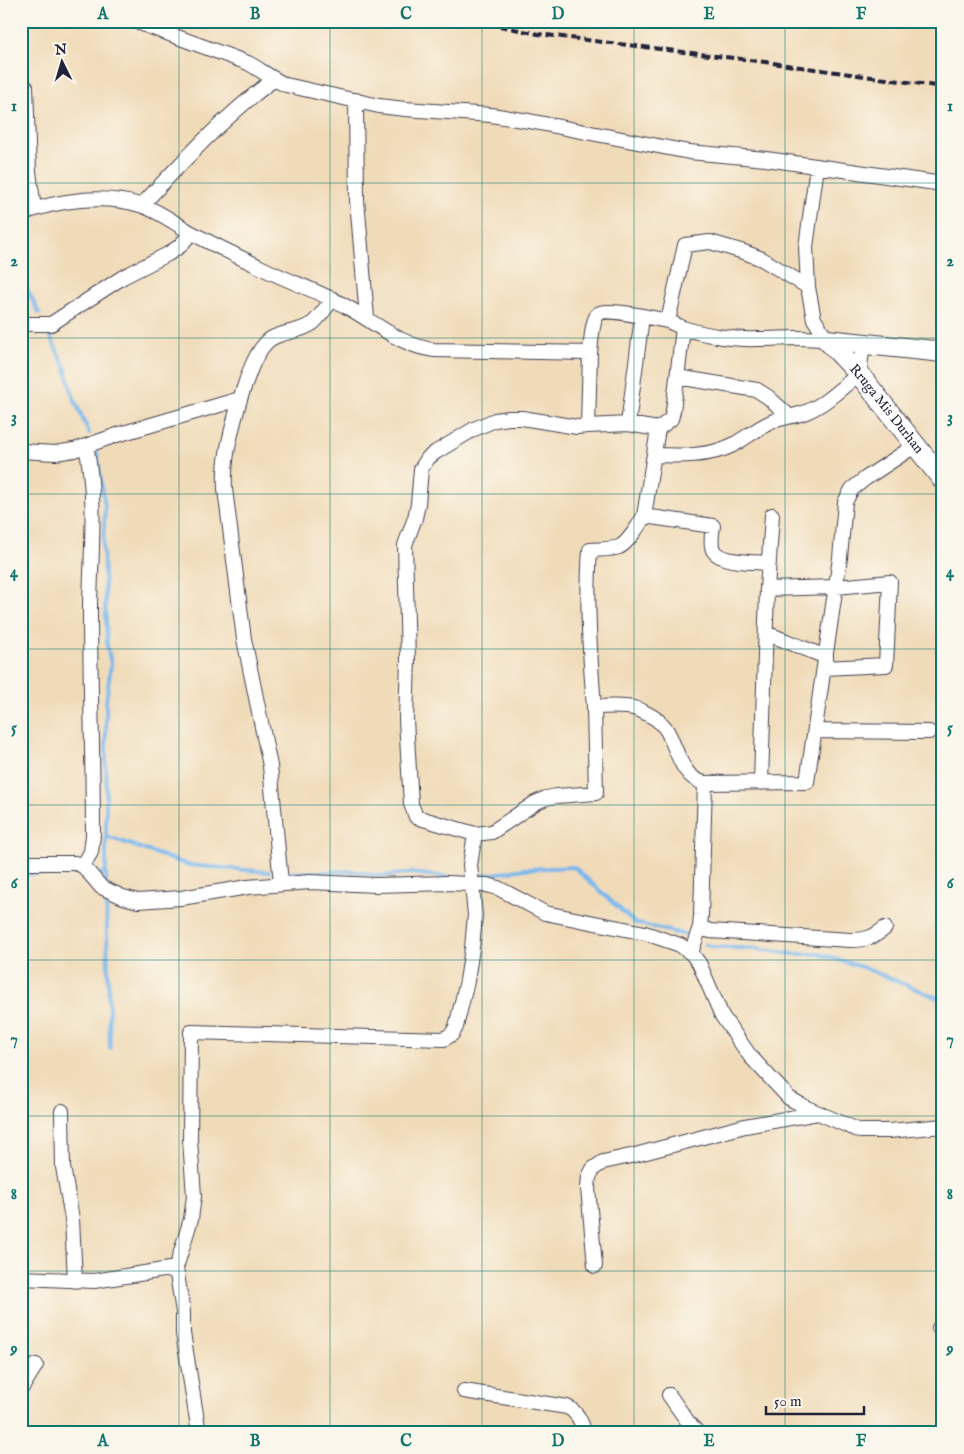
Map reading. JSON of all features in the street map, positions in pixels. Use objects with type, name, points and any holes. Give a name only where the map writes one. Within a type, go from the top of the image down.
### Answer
[{"type":"street","points":[[134,21],[248,63],[260,69],[273,80],[298,88],[379,106],[491,115],[689,152],[817,166],[943,184]]},
{"type":"street","points":[[142,205],[188,157],[253,95],[273,80]]},
{"type":"street","points":[[26,87],[29,172],[28,212],[66,202],[87,200],[107,200],[142,205],[281,278],[333,299],[401,340],[424,349],[590,353]]},
{"type":"street","points":[[356,100],[357,200],[367,318]]},
{"type":"street","points":[[817,166],[806,247],[808,286],[814,319],[828,340]]},
{"type":"street","points":[[21,324],[51,324],[123,278],[168,254],[180,246],[191,232]]},
{"type":"street","points":[[668,321],[685,245],[710,242],[744,252],[762,259],[808,286]]},
{"type":"street","points":[[281,883],[270,766],[244,640],[224,470],[240,399],[255,360],[262,348],[271,339],[302,329],[312,323],[333,299]]},
{"type":"street","points":[[588,426],[590,353],[594,320],[597,315],[606,311],[668,321],[696,332],[754,340],[809,337],[943,352]]},
{"type":"street","points":[[628,424],[642,317]]},
{"type":"street","points":[[658,429],[628,424],[572,426],[522,418],[495,420],[474,429],[436,452],[428,458],[421,469],[416,511],[405,545],[408,660],[406,720],[411,804],[416,817],[475,834],[492,832],[546,798],[596,794],[589,619],[590,550],[619,547],[625,543],[644,516],[658,429],[670,419],[683,328]]},
{"type":"street","name":"Rruga Mis Durhan","points":[[828,340],[859,374],[943,480]]},
{"type":"street","points":[[654,455],[695,455],[714,452],[731,446],[767,424],[789,416],[805,413],[816,407],[859,374],[863,344]]},
{"type":"street","points":[[677,377],[757,390],[768,397],[789,416]]},
{"type":"street","points":[[21,451],[55,453],[86,446],[120,434],[240,399]]},
{"type":"street","points":[[594,707],[637,709],[657,720],[665,727],[688,774],[692,778],[705,783],[760,784],[807,782],[836,587],[845,502],[852,489],[916,445]]},
{"type":"street","points":[[83,866],[91,852],[93,835],[90,607],[93,491],[86,446]]},
{"type":"street","points":[[760,784],[767,589],[772,515]]},
{"type":"street","points":[[644,516],[712,526],[711,543],[717,555],[723,558],[769,563]]},
{"type":"street","points":[[766,634],[825,662],[886,665],[890,582],[836,587],[767,589]]},
{"type":"street","points":[[815,731],[928,732]]},
{"type":"street","points":[[691,952],[700,928],[705,783]]},
{"type":"street","points":[[199,1433],[183,1333],[183,1312],[176,1268],[191,1219],[194,1196],[190,1140],[191,1032],[444,1039],[452,1034],[456,1027],[467,980],[472,948],[475,915],[470,865],[475,834]]},
{"type":"street","points":[[21,863],[67,863],[83,866],[100,887],[123,897],[138,900],[181,898],[281,883],[310,882],[376,885],[413,883],[472,884],[498,888],[545,913],[645,933],[680,945],[691,952],[708,981],[722,1016],[750,1056],[789,1098],[860,1131],[889,1131],[943,1126]]},
{"type":"street","points":[[700,928],[710,931],[850,940],[866,940],[876,936],[885,928]]},
{"type":"street","points":[[62,1112],[63,1167],[72,1219],[75,1281]]},
{"type":"street","points":[[595,1266],[588,1188],[589,1177],[594,1169],[603,1162],[634,1156],[745,1126],[818,1113]]},
{"type":"street","points":[[21,1278],[75,1281],[113,1278],[176,1268]]},
{"type":"street","points":[[21,1389],[36,1365]]},
{"type":"street","points":[[464,1391],[567,1407],[574,1410],[578,1415],[585,1433]]},
{"type":"street","points":[[669,1394],[698,1433]]},
{"type":"waterway","points":[[21,277],[39,313]]},
{"type":"waterway","points":[[49,334],[65,367],[73,396],[89,433]]},
{"type":"waterway","points":[[97,453],[105,508],[103,547],[107,645],[111,664],[106,702],[106,883]]},
{"type":"waterway","points":[[106,836],[188,865],[269,872]]},
{"type":"waterway","points":[[481,876],[524,869],[574,867],[635,923],[686,935]]},
{"type":"waterway","points":[[100,875],[106,870]]},
{"type":"waterway","points":[[291,873],[352,871],[380,876],[411,873],[448,877]]},
{"type":"waterway","points":[[21,874],[77,873]]},
{"type":"waterway","points":[[106,894],[110,1048]]},
{"type":"waterway","points":[[705,944],[712,947],[757,949],[793,954],[819,954],[862,967],[943,1000]]},
{"type":"railway","points":[[476,21],[538,34],[765,62],[943,87]]}]
